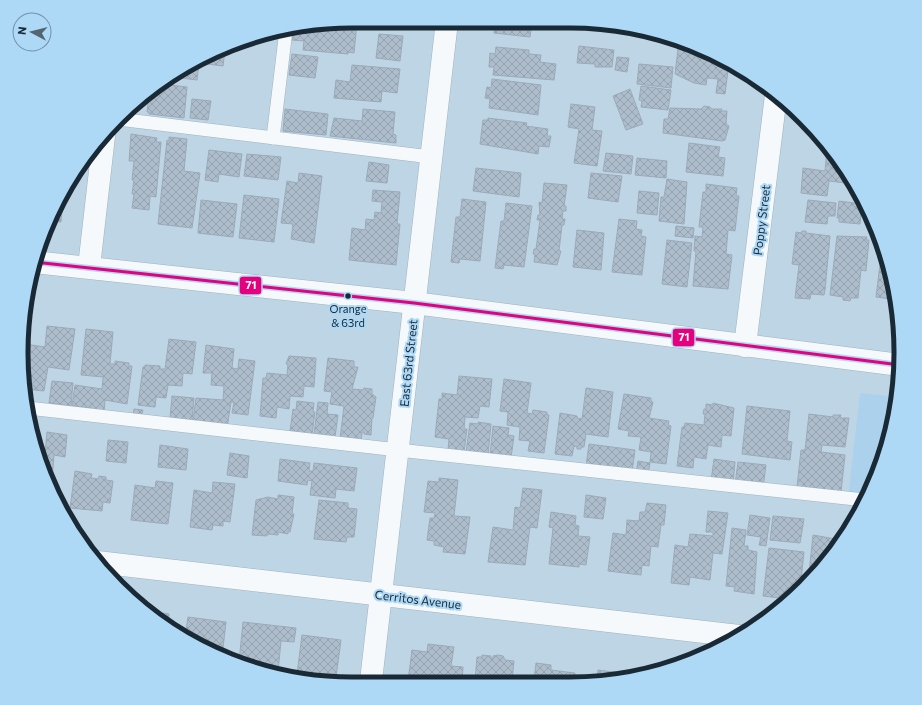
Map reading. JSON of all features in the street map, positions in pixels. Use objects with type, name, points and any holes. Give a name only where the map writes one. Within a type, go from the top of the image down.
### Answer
[{"type":"street","name":"East 63rd Street","points":[[372,677],[446,28]]},
{"type":"street","name":"Poppy Street","points":[[745,346],[775,102]]},
{"type":"street","points":[[89,267],[103,146]]},
{"type":"street","points":[[41,263],[414,303],[893,365]]},
{"type":"street","name":"Cerritos Avenue","points":[[106,563],[730,635]]},
{"type":"lane","points":[[273,138],[285,35]]},
{"type":"lane","points":[[126,120],[431,157]]},
{"type":"lane","points":[[33,409],[398,450],[859,499]]},
{"type":"shaded area","points":[[860,393],[891,396],[888,416],[877,457],[861,496],[859,499],[848,498]]},
{"type":"building","points":[[356,28],[354,53],[348,52],[348,54],[303,50],[304,41],[292,40],[293,33]]},
{"type":"building","points":[[494,28],[531,28],[530,37],[494,33]]},
{"type":"building","points":[[379,34],[403,36],[400,61],[376,58]]},
{"type":"building","points":[[579,46],[614,50],[612,67],[595,67],[595,64],[577,63]]},
{"type":"building","points":[[496,47],[529,50],[529,54],[541,55],[540,62],[556,64],[554,80],[493,75],[494,67],[489,67],[490,53],[495,54]]},
{"type":"building","points":[[678,49],[686,50],[728,69],[725,94],[716,93],[718,79],[707,78],[706,85],[694,83],[675,74]]},
{"type":"building","points":[[224,54],[223,66],[204,64]]},
{"type":"building","points":[[292,54],[318,57],[315,78],[289,75]]},
{"type":"building","points":[[617,57],[629,58],[627,72],[615,70]]},
{"type":"building","points":[[639,64],[673,67],[671,88],[637,84]]},
{"type":"building","points":[[352,65],[400,69],[397,93],[382,91],[381,102],[334,98],[336,80],[350,82]]},
{"type":"building","points":[[199,66],[197,80],[180,78]]},
{"type":"building","points":[[492,79],[541,85],[538,115],[489,108],[490,99],[485,98],[487,87],[491,88]]},
{"type":"building","points":[[170,84],[187,87],[184,118],[149,114],[149,112],[147,112],[148,101]]},
{"type":"building","points":[[641,86],[671,90],[668,110],[641,107],[642,101],[639,100]]},
{"type":"building","points":[[630,89],[643,124],[626,130],[613,96]]},
{"type":"building","points":[[192,99],[211,101],[208,120],[190,118]]},
{"type":"building","points":[[571,104],[595,107],[592,130],[602,131],[597,166],[574,163],[579,129],[568,127]]},
{"type":"building","points":[[704,106],[712,109],[722,109],[721,111],[727,111],[726,124],[729,126],[725,140],[722,141],[663,133],[664,119],[668,119],[670,108],[701,109]]},
{"type":"building","points":[[285,109],[328,114],[326,135],[283,131]]},
{"type":"building","points":[[363,109],[395,112],[393,134],[396,135],[396,143],[330,136],[334,118],[362,121]]},
{"type":"building","points":[[488,118],[527,123],[526,126],[548,129],[547,136],[551,136],[549,147],[539,146],[538,154],[480,144],[483,120],[488,120]]},
{"type":"building","points":[[131,134],[157,138],[156,142],[161,142],[156,197],[150,196],[149,210],[132,208],[134,194],[132,194],[134,180],[132,180],[134,161],[129,161]]},
{"type":"building","points":[[169,137],[187,139],[184,171],[200,173],[192,228],[158,224],[167,140],[169,141]]},
{"type":"building","points":[[689,143],[720,147],[718,157],[725,158],[723,176],[686,172]]},
{"type":"building","points":[[209,150],[242,154],[239,177],[219,174],[218,182],[205,180]]},
{"type":"building","points":[[606,153],[633,156],[631,174],[603,171]]},
{"type":"building","points":[[247,154],[281,157],[278,180],[244,176]]},
{"type":"building","points":[[827,154],[846,183],[829,181],[827,196],[801,193],[803,168],[825,171]]},
{"type":"building","points":[[637,158],[667,161],[666,178],[635,175]]},
{"type":"building","points":[[369,162],[389,165],[387,183],[366,181]]},
{"type":"building","points":[[476,168],[521,173],[519,197],[473,191]]},
{"type":"building","points":[[299,173],[322,176],[314,243],[291,239],[293,224],[281,223],[287,181],[298,183]]},
{"type":"building","points":[[591,173],[622,176],[618,202],[588,198]]},
{"type":"building","points":[[667,179],[687,182],[684,224],[659,221],[661,197],[664,197]]},
{"type":"building","points":[[544,183],[567,185],[564,206],[566,206],[566,211],[563,211],[562,219],[565,219],[564,225],[562,225],[559,251],[561,251],[557,265],[534,262],[535,254],[533,254],[534,249],[536,249],[540,220],[537,220],[538,215],[540,215],[539,202],[542,203]]},
{"type":"building","points":[[706,184],[737,188],[736,196],[739,196],[735,231],[728,230],[726,254],[732,255],[728,289],[693,286],[696,251],[694,251],[695,236],[702,237],[703,227],[699,227],[703,192],[706,192]]},
{"type":"building","points":[[373,190],[400,192],[397,224],[400,224],[396,265],[349,260],[352,228],[365,230],[366,219],[374,220],[375,212],[381,213],[382,202],[372,201]]},
{"type":"building","points":[[639,191],[659,193],[657,215],[637,213]]},
{"type":"building","points":[[244,195],[279,199],[274,242],[239,238]]},
{"type":"building","points":[[462,199],[486,202],[480,261],[460,259],[459,263],[451,262],[456,217],[460,217]]},
{"type":"building","points":[[201,200],[237,204],[233,237],[198,233]]},
{"type":"building","points":[[808,200],[836,203],[835,216],[828,216],[827,224],[805,222]]},
{"type":"building","points":[[839,201],[858,203],[861,210],[860,224],[839,222],[839,218],[837,218]]},
{"type":"building","points":[[506,203],[532,206],[524,267],[504,265],[503,269],[495,268],[501,221],[504,221]]},
{"type":"building","points":[[62,206],[61,222],[56,221]]},
{"type":"building","points":[[619,219],[637,221],[636,229],[642,230],[641,236],[646,237],[642,275],[612,272]]},
{"type":"building","points":[[676,226],[694,228],[693,238],[675,236]]},
{"type":"building","points":[[577,230],[604,233],[601,270],[573,267]]},
{"type":"building","points":[[802,231],[806,231],[806,233],[830,236],[824,295],[811,294],[810,299],[795,298],[799,265],[792,264],[796,232],[801,233]]},
{"type":"building","points":[[837,236],[867,237],[866,240],[869,240],[866,271],[861,270],[858,298],[851,298],[850,301],[843,300],[843,297],[830,295]]},
{"type":"building","points":[[667,240],[692,243],[687,287],[662,284]]},
{"type":"building","points":[[880,260],[889,299],[876,297]]},
{"type":"building","points":[[47,326],[75,329],[69,370],[48,367],[44,391],[30,389],[28,345],[45,347]]},
{"type":"building","points":[[86,329],[113,332],[110,364],[115,364],[115,361],[129,363],[129,366],[132,366],[127,404],[105,400],[104,413],[91,411],[92,408],[72,406],[75,385],[102,389],[103,377],[81,375]]},
{"type":"building","points":[[169,339],[196,342],[192,374],[183,373],[182,386],[168,385],[166,398],[156,397],[155,407],[138,405],[143,367],[145,367],[145,365],[160,366],[160,369],[165,369]]},
{"type":"building","points":[[206,345],[234,349],[232,368],[238,369],[239,359],[255,361],[248,415],[232,413],[234,402],[231,402],[227,428],[193,420],[196,398],[223,400],[224,386],[211,385],[212,373],[203,373]]},
{"type":"building","points":[[289,356],[316,358],[314,387],[304,386],[303,397],[290,396],[289,409],[277,407],[276,418],[260,416],[263,378],[266,378],[267,373],[287,375],[288,364],[286,364]]},
{"type":"building","points":[[328,358],[354,361],[354,367],[358,367],[352,389],[372,389],[372,394],[376,397],[372,418],[371,435],[364,434],[364,432],[362,432],[361,442],[340,439],[344,406],[330,404],[332,392],[324,391]]},
{"type":"building","points":[[459,376],[492,379],[489,407],[480,406],[478,418],[465,417],[464,429],[467,429],[464,452],[448,450],[449,439],[435,437],[439,399],[442,399],[442,393],[457,395]]},
{"type":"building","points":[[504,379],[531,383],[527,413],[532,414],[533,410],[547,412],[547,415],[549,415],[544,453],[528,451],[530,441],[519,440],[520,427],[507,425],[508,412],[500,411]]},
{"type":"building","points":[[52,381],[73,383],[71,406],[49,403]]},
{"type":"building","points":[[586,388],[613,392],[608,437],[586,434],[584,447],[577,449],[577,447],[574,446],[572,456],[555,454],[560,413],[577,416],[577,418],[582,419]]},
{"type":"building","points":[[624,394],[651,398],[651,401],[653,402],[649,418],[669,421],[668,425],[671,426],[666,464],[650,462],[651,452],[639,450],[641,437],[628,436],[629,431],[618,429]]},
{"type":"building","points":[[172,396],[194,398],[192,420],[170,418]]},
{"type":"building","points":[[297,401],[314,403],[313,412],[315,412],[312,434],[290,431],[293,409],[296,410]]},
{"type":"building","points":[[318,402],[328,403],[327,414],[338,415],[335,437],[314,434]]},
{"type":"building","points":[[713,403],[734,408],[731,436],[722,435],[721,447],[708,445],[706,459],[694,457],[693,468],[677,466],[682,427],[684,427],[685,423],[704,425],[705,414],[703,414],[704,409],[706,409],[706,404],[713,405]]},
{"type":"building","points":[[747,406],[790,411],[787,441],[792,442],[790,460],[742,454]]},
{"type":"building","points":[[134,409],[143,410],[141,417],[133,416]]},
{"type":"building","points":[[809,414],[833,417],[833,415],[841,415],[840,418],[849,418],[845,447],[822,445],[821,452],[845,455],[841,492],[797,487],[801,450],[805,450]]},
{"type":"building","points":[[478,422],[491,424],[488,455],[466,452],[470,423],[478,424]]},
{"type":"building","points":[[493,426],[509,428],[508,435],[514,436],[511,458],[490,455]]},
{"type":"building","points":[[47,432],[67,435],[65,457],[54,455],[52,476],[45,454]]},
{"type":"building","points":[[108,440],[128,442],[126,463],[106,461]]},
{"type":"building","points":[[589,444],[635,450],[632,472],[586,467]]},
{"type":"building","points":[[160,445],[188,449],[186,470],[158,467]]},
{"type":"building","points":[[230,453],[249,456],[247,478],[227,475]]},
{"type":"building","points":[[280,459],[310,463],[309,471],[313,471],[314,463],[357,468],[354,491],[336,489],[335,498],[310,495],[312,481],[308,480],[307,485],[278,481]]},
{"type":"building","points":[[714,459],[735,462],[733,484],[711,481]]},
{"type":"building","points":[[638,461],[650,463],[648,476],[636,474]]},
{"type":"building","points":[[738,462],[766,465],[763,488],[735,484]]},
{"type":"building","points":[[75,471],[92,474],[91,478],[98,479],[99,476],[106,477],[106,480],[113,481],[110,503],[103,502],[102,511],[70,508]]},
{"type":"building","points":[[439,478],[458,480],[454,516],[470,517],[465,554],[443,552],[444,547],[434,545],[434,541],[427,540],[430,518],[434,518],[435,513],[424,512],[428,481],[439,482]]},
{"type":"building","points":[[156,481],[173,483],[168,524],[131,520],[135,485],[155,488]]},
{"type":"building","points":[[213,482],[235,484],[230,522],[223,521],[223,526],[213,525],[212,530],[190,527],[194,490],[212,493]]},
{"type":"building","points":[[523,488],[542,490],[537,528],[530,527],[525,565],[488,562],[493,527],[513,530],[515,507],[520,508]]},
{"type":"building","points":[[278,495],[294,497],[292,514],[294,514],[290,532],[288,531],[288,534],[278,532],[278,535],[268,534],[267,536],[252,535],[256,500],[268,497],[278,499]]},
{"type":"building","points":[[586,495],[606,498],[603,519],[584,517]]},
{"type":"building","points":[[319,500],[348,503],[348,508],[357,509],[354,537],[347,537],[346,542],[314,539]]},
{"type":"building","points":[[647,503],[666,505],[664,525],[661,525],[658,547],[651,546],[649,566],[642,565],[641,575],[608,571],[613,533],[626,535],[627,520],[639,521],[640,512],[645,512]]},
{"type":"building","points":[[708,511],[728,513],[722,554],[713,553],[710,580],[690,577],[689,585],[671,583],[675,545],[688,547],[690,534],[713,536],[713,532],[706,532]]},
{"type":"building","points":[[551,512],[576,516],[575,525],[579,526],[578,536],[590,537],[586,565],[579,564],[579,567],[549,564],[553,528],[549,527]]},
{"type":"building","points":[[750,515],[770,518],[766,546],[759,545],[761,537],[747,535]]},
{"type":"building","points":[[773,516],[804,519],[800,543],[770,540]]},
{"type":"building","points":[[732,528],[746,530],[744,546],[748,546],[748,550],[757,552],[754,594],[734,591],[735,587],[726,586]]},
{"type":"building","points":[[813,535],[835,539],[827,550],[809,570]]},
{"type":"building","points":[[769,548],[804,552],[801,580],[799,582],[781,598],[763,596]]},
{"type":"building","points":[[159,613],[169,614],[169,620]]},
{"type":"building","points":[[188,617],[226,622],[223,650],[209,644],[186,631]]},
{"type":"building","points":[[243,622],[296,628],[294,642],[281,641],[278,668],[240,657]]},
{"type":"building","points":[[302,635],[341,640],[336,676],[297,672]]},
{"type":"building","points":[[428,644],[454,647],[451,666],[463,667],[462,677],[409,677],[412,650],[427,652]]},
{"type":"building","points":[[482,655],[491,656],[491,658],[494,658],[493,656],[498,655],[503,656],[505,660],[514,661],[512,677],[475,677],[477,657],[482,657]]},
{"type":"building","points":[[536,663],[551,665],[551,670],[575,673],[575,677],[534,677]]},
{"type":"building","points":[[598,670],[620,673],[612,674],[597,675]]},
{"type":"transit line","name":"71","points":[[41,263],[414,303],[893,364]]},
{"type":"place","name":"Orange & 63rd","points":[[348,296]]}]
